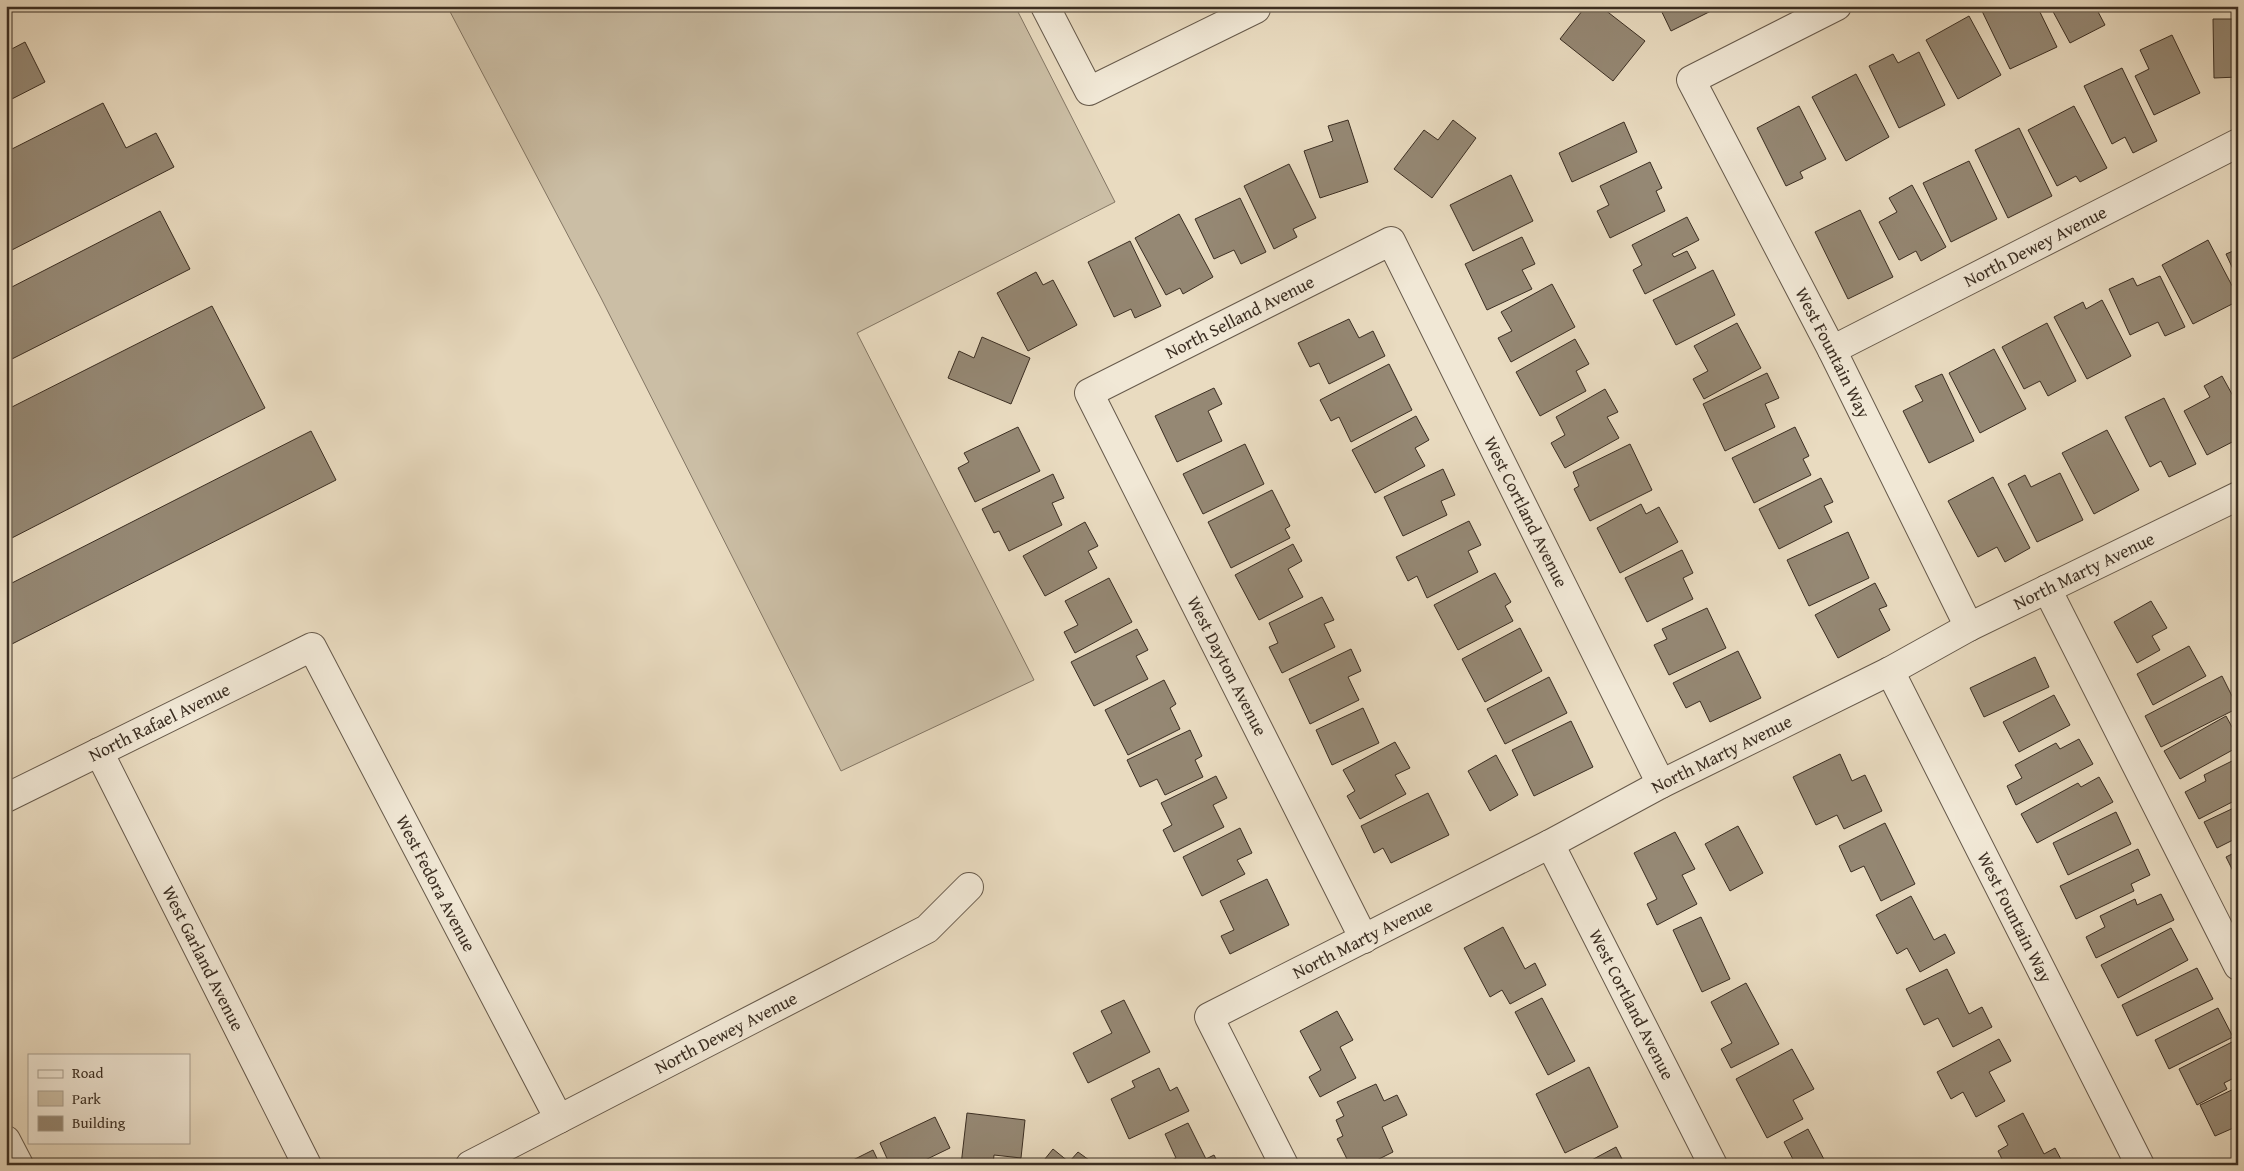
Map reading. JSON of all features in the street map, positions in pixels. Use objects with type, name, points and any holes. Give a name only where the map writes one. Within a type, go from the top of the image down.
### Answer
[{"type":"street","points":[[1045,6],[1089,90],[1255,8]]},
{"type":"street","name":"West Fountain Way","points":[[1837,6],[1691,80],[1832,350],[1969,627]]},
{"type":"street","name":"North Dewey Avenue","points":[[1832,350],[2238,143]]},
{"type":"street","name":"North Selland Avenue","points":[[1089,393],[1391,241]]},
{"type":"street","name":"West Cortland Avenue","points":[[1391,241],[1661,784]]},
{"type":"street","name":"West Dayton Avenue","points":[[1089,393],[1364,939]]},
{"type":"street","name":"North Marty Avenue","points":[[1284,1165],[1209,1017],[1550,844],[1661,784],[1890,671],[1969,627],[2238,496]]},
{"type":"street","points":[[2047,589],[2238,966]]},
{"type":"street","name":"North Rafael Avenue","points":[[6,798],[312,647]]},
{"type":"street","name":"West Fedora Avenue","points":[[312,647],[558,1119]]},
{"type":"street","name":"West Fountain Way","points":[[1890,671],[2140,1165]]},
{"type":"street","name":"West Garland Avenue","points":[[99,752],[307,1165]]},
{"type":"street","name":"West Cortland Avenue","points":[[1550,844],[1713,1165]]},
{"type":"street","name":"North Dewey Avenue","points":[[470,1165],[927,930],[969,887]]},
{"type":"green space","points":[[447,6],[1015,6],[1115,202],[857,333],[1034,680],[841,771],[601,298]]},
{"type":"building","points":[[1586,6],[1600,6],[1645,41],[1613,81],[1560,39]]},
{"type":"building","points":[[1659,6],[1714,6],[1715,9],[1671,31]]},
{"type":"building","points":[[1992,6],[2037,6],[2057,47],[2010,69],[1982,11]]},
{"type":"building","points":[[2050,6],[2095,6],[2105,25],[2070,43]]},
{"type":"building","points":[[1969,16],[2001,75],[1958,99],[1926,40]]},
{"type":"building","points":[[2213,19],[2238,19],[2238,77],[2214,78]]},
{"type":"building","points":[[2172,35],[2200,93],[2154,115],[2135,76],[2149,69],[2140,50]]},
{"type":"building","points":[[25,42],[45,82],[6,102],[6,52]]},
{"type":"building","points":[[1919,52],[1945,105],[1899,128],[1869,66],[1893,54],[1898,63]]},
{"type":"building","points":[[2122,68],[2157,141],[2133,153],[2125,137],[2112,144],[2084,86]]},
{"type":"building","points":[[1856,74],[1889,137],[1846,161],[1812,97]]},
{"type":"building","points":[[103,103],[126,148],[156,133],[174,167],[6,253],[6,152]]},
{"type":"building","points":[[1799,106],[1826,159],[1800,172],[1803,178],[1786,186],[1757,128]]},
{"type":"building","points":[[2074,106],[2107,168],[2080,182],[2076,176],[2057,186],[2028,130]]},
{"type":"building","points":[[1348,120],[1368,182],[1320,198],[1304,151],[1333,141],[1328,126]]},
{"type":"building","points":[[1453,120],[1476,138],[1432,198],[1394,169],[1424,130],[1438,140]]},
{"type":"building","points":[[1624,122],[1637,152],[1572,182],[1559,153]]},
{"type":"building","points":[[2019,128],[2052,196],[2008,218],[1975,150]]},
{"type":"building","points":[[1969,161],[1997,219],[1951,242],[1923,183]]},
{"type":"building","points":[[1650,162],[1662,188],[1656,191],[1665,211],[1610,238],[1597,211],[1609,205],[1600,186]]},
{"type":"building","points":[[1289,164],[1316,218],[1293,229],[1297,237],[1274,249],[1244,186]]},
{"type":"building","points":[[1511,175],[1533,221],[1473,251],[1450,205]]},
{"type":"building","points":[[1912,185],[1946,247],[1921,261],[1916,251],[1899,260],[1879,222],[1897,212],[1889,198]]},
{"type":"building","points":[[1240,198],[1266,252],[1241,264],[1234,250],[1214,259],[1195,219]]},
{"type":"building","points":[[1860,210],[1893,277],[1848,299],[1815,232]]},
{"type":"building","points":[[160,211],[190,269],[6,362],[6,290]]},
{"type":"building","points":[[1179,214],[1213,277],[1183,294],[1180,288],[1166,295],[1135,238]]},
{"type":"building","points":[[1687,217],[1699,240],[1672,254],[1674,257],[1687,251],[1696,268],[1645,294],[1633,270],[1642,265],[1632,245]]},
{"type":"building","points":[[1522,237],[1535,264],[1522,270],[1532,289],[1487,310],[1465,264]]},
{"type":"building","points":[[2208,240],[2238,297],[2238,301],[2193,324],[2162,265]]},
{"type":"building","points":[[1130,241],[1161,306],[1135,318],[1131,309],[1114,317],[1088,262]]},
{"type":"building","points":[[2238,249],[2238,280],[2226,254]]},
{"type":"building","points":[[1713,270],[1735,315],[1676,345],[1653,300]]},
{"type":"building","points":[[1036,272],[1043,285],[1053,280],[1077,325],[1028,351],[997,293]]},
{"type":"building","points":[[2160,276],[2185,327],[2165,336],[2158,322],[2130,335],[2109,289],[2133,278],[2137,286]]},
{"type":"building","points":[[1552,284],[1575,327],[1511,362],[1498,338],[1512,331],[1501,312]]},
{"type":"building","points":[[2102,300],[2131,356],[2087,379],[2054,317],[2083,302],[2086,309]]},
{"type":"building","points":[[212,306],[265,408],[6,541],[6,410]]},
{"type":"building","points":[[1349,319],[1359,338],[1373,331],[1385,356],[1329,384],[1319,363],[1310,367],[1298,343]]},
{"type":"building","points":[[1737,323],[1761,368],[1704,399],[1693,379],[1708,371],[1694,346]]},
{"type":"building","points":[[2047,323],[2076,381],[2048,396],[2040,381],[2024,389],[2002,347]]},
{"type":"building","points":[[982,337],[1030,358],[1011,404],[948,378],[959,351],[974,358]]},
{"type":"building","points":[[1575,339],[1589,364],[1576,371],[1586,391],[1540,416],[1516,372]]},
{"type":"building","points":[[1994,349],[2026,409],[1980,433],[1949,373]]},
{"type":"building","points":[[1389,364],[1412,410],[1351,442],[1339,417],[1331,421],[1320,400]]},
{"type":"building","points":[[1767,373],[1779,398],[1765,404],[1775,427],[1725,451],[1703,404]]},
{"type":"building","points":[[1942,374],[1974,441],[1929,463],[1903,411],[1923,401],[1915,386]]},
{"type":"building","points":[[2222,376],[2238,405],[2238,439],[2207,455],[2184,411],[2210,397],[2204,386]]},
{"type":"building","points":[[1214,388],[1222,404],[1208,411],[1222,441],[1177,462],[1155,416]]},
{"type":"building","points":[[1605,389],[1618,412],[1607,417],[1619,438],[1565,468],[1551,443],[1565,435],[1556,417]]},
{"type":"building","points":[[2164,398],[2196,464],[2169,477],[2161,461],[2150,467],[2125,417]]},
{"type":"building","points":[[1416,416],[1429,440],[1415,448],[1425,466],[1375,493],[1352,450]]},
{"type":"building","points":[[1018,427],[1040,471],[975,502],[958,468],[969,462],[964,453]]},
{"type":"building","points":[[1795,427],[1809,456],[1803,459],[1811,475],[1754,503],[1732,458]]},
{"type":"building","points":[[2107,430],[2139,490],[2094,514],[2062,453]]},
{"type":"building","points":[[311,431],[336,480],[6,647],[6,586]]},
{"type":"building","points":[[1245,444],[1264,484],[1203,514],[1183,474]]},
{"type":"building","points":[[1630,444],[1652,490],[1590,521],[1574,489],[1579,486],[1573,472]]},
{"type":"building","points":[[1443,469],[1455,495],[1441,501],[1447,515],[1403,536],[1384,497]]},
{"type":"building","points":[[2060,473],[2083,520],[2037,542],[2008,484],[2025,475],[2031,487]]},
{"type":"building","points":[[1053,474],[1064,498],[1052,503],[1062,525],[1009,551],[999,531],[994,533],[982,509]]},
{"type":"building","points":[[1993,477],[2030,548],[2005,562],[1997,547],[1978,557],[1948,501]]},
{"type":"building","points":[[1821,478],[1833,502],[1824,506],[1832,522],[1779,549],[1759,509]]},
{"type":"building","points":[[1272,490],[1290,526],[1285,529],[1290,538],[1231,568],[1208,522]]},
{"type":"building","points":[[1641,504],[1646,514],[1659,507],[1678,542],[1620,573],[1597,528]]},
{"type":"building","points":[[1469,521],[1481,545],[1468,551],[1478,572],[1427,598],[1417,576],[1408,581],[1396,557]]},
{"type":"building","points":[[1085,522],[1098,546],[1088,551],[1097,568],[1045,596],[1023,556]]},
{"type":"building","points":[[1848,532],[1869,578],[1809,606],[1787,560]]},
{"type":"building","points":[[1293,544],[1302,561],[1288,569],[1303,597],[1259,620],[1235,575]]},
{"type":"building","points":[[1682,550],[1693,573],[1683,578],[1693,599],[1647,622],[1625,578]]},
{"type":"building","points":[[1495,573],[1511,602],[1505,606],[1513,621],[1458,650],[1434,605]]},
{"type":"building","points":[[1109,578],[1132,622],[1075,653],[1064,632],[1078,625],[1065,601]]},
{"type":"building","points":[[1875,583],[1887,606],[1879,609],[1890,630],[1838,658],[1815,615]]},
{"type":"building","points":[[1322,597],[1334,620],[1324,624],[1335,647],[1282,673],[1269,647],[1278,643],[1269,623]]},
{"type":"building","points":[[2151,601],[2167,628],[2152,636],[2160,650],[2137,663],[2114,622]]},
{"type":"building","points":[[1707,608],[1726,648],[1669,675],[1654,645],[1667,639],[1662,629]]},
{"type":"building","points":[[1520,628],[1542,671],[1485,702],[1462,659]]},
{"type":"building","points":[[1137,629],[1148,650],[1136,656],[1148,679],[1094,706],[1071,662]]},
{"type":"building","points":[[2189,646],[2206,676],[2153,705],[2137,674]]},
{"type":"building","points":[[1351,649],[1361,671],[1348,677],[1359,700],[1310,724],[1289,679]]},
{"type":"building","points":[[1738,651],[1761,698],[1710,722],[1700,701],[1686,708],[1673,683]]},
{"type":"building","points":[[2035,657],[2049,687],[1984,717],[1970,688]]},
{"type":"building","points":[[2222,676],[2238,708],[2161,747],[2145,716]]},
{"type":"building","points":[[1549,677],[1567,713],[1505,744],[1487,709]]},
{"type":"building","points":[[1164,680],[1176,704],[1170,708],[1180,729],[1128,755],[1105,710]]},
{"type":"building","points":[[2054,695],[2070,725],[2019,752],[2003,722]]},
{"type":"building","points":[[1363,708],[1379,743],[1332,765],[1316,730]]},
{"type":"building","points":[[2226,716],[2238,738],[2238,747],[2180,779],[2164,751]]},
{"type":"building","points":[[1571,721],[1593,767],[1534,796],[1512,750]]},
{"type":"building","points":[[1190,730],[1202,756],[1195,760],[1203,777],[1165,795],[1157,779],[1140,787],[1127,760]]},
{"type":"building","points":[[2079,739],[2093,764],[2016,805],[2007,786],[2022,778],[2015,765],[2056,743],[2060,749]]},
{"type":"building","points":[[1395,742],[1410,768],[1395,775],[1406,794],[1360,819],[1347,796],[1355,791],[1343,770]]},
{"type":"building","points":[[1840,754],[1852,781],[1865,775],[1882,811],[1844,829],[1837,815],[1816,825],[1793,777]]},
{"type":"building","points":[[1496,755],[1518,795],[1490,811],[1468,771]]},
{"type":"building","points":[[2238,758],[2238,799],[2199,819],[2185,792],[2206,781],[2204,775]]},
{"type":"building","points":[[1216,776],[1227,798],[1213,805],[1224,827],[1174,852],[1163,830],[1172,825],[1161,803]]},
{"type":"building","points":[[2099,777],[2113,802],[2037,843],[2021,814],[2078,783],[2081,787]]},
{"type":"building","points":[[1428,793],[1449,835],[1391,863],[1383,848],[1374,853],[1361,826]]},
{"type":"building","points":[[2238,806],[2238,841],[2237,838],[2217,848],[2204,822]]},
{"type":"building","points":[[2116,812],[2131,844],[2068,875],[2053,843]]},
{"type":"building","points":[[1885,823],[1915,884],[1881,901],[1864,866],[1851,872],[1839,846]]},
{"type":"building","points":[[1738,826],[1763,873],[1730,891],[1705,844]]},
{"type":"building","points":[[1240,828],[1252,853],[1237,860],[1245,874],[1202,896],[1183,857]]},
{"type":"building","points":[[1675,832],[1695,869],[1682,875],[1697,904],[1657,925],[1647,904],[1657,899],[1634,853]]},
{"type":"building","points":[[2138,849],[2150,875],[2131,884],[2134,891],[2076,919],[2060,886]]},
{"type":"building","points":[[2238,851],[2238,881],[2226,857]]},
{"type":"building","points":[[1267,879],[1289,925],[1230,954],[1221,936],[1234,930],[1220,901]]},
{"type":"building","points":[[2161,894],[2174,920],[2096,958],[2086,937],[2105,927],[2100,916],[2135,899],[2137,905]]},
{"type":"building","points":[[1911,896],[1934,940],[1945,934],[1955,953],[1920,972],[1907,948],[1897,954],[1876,915]]},
{"type":"building","points":[[1701,917],[1730,979],[1702,992],[1673,930]]},
{"type":"building","points":[[1503,927],[1525,969],[1535,963],[1546,985],[1510,1004],[1502,990],[1490,997],[1464,948]]},
{"type":"building","points":[[2171,928],[2188,960],[2118,998],[2101,965]]},
{"type":"building","points":[[2197,968],[2213,999],[2137,1036],[2122,1005]]},
{"type":"building","points":[[1947,969],[1969,1014],[1982,1007],[1992,1027],[1953,1047],[1938,1018],[1924,1025],[1906,989]]},
{"type":"building","points":[[1746,983],[1779,1044],[1731,1068],[1721,1049],[1732,1043],[1711,1002]]},
{"type":"building","points":[[1542,998],[1575,1061],[1548,1075],[1515,1012]]},
{"type":"building","points":[[1124,1000],[1150,1052],[1088,1083],[1073,1053],[1112,1033],[1101,1011]]},
{"type":"building","points":[[2218,1008],[2233,1037],[2169,1069],[2155,1040]]},
{"type":"building","points":[[1337,1011],[1353,1040],[1340,1047],[1356,1078],[1320,1097],[1309,1077],[1321,1070],[1300,1031]]},
{"type":"building","points":[[1999,1039],[2011,1061],[1989,1072],[2005,1101],[1976,1117],[1963,1092],[1951,1099],[1937,1072]]},
{"type":"building","points":[[2232,1042],[2238,1053],[2238,1076],[2224,1083],[2227,1089],[2197,1105],[2179,1069]]},
{"type":"building","points":[[1792,1049],[1814,1089],[1793,1100],[1803,1119],[1767,1138],[1736,1079]]},
{"type":"building","points":[[1589,1067],[1618,1127],[1565,1153],[1536,1094]]},
{"type":"building","points":[[1159,1068],[1170,1091],[1177,1087],[1189,1111],[1129,1139],[1111,1099],[1135,1087],[1132,1081]]},
{"type":"building","points":[[1376,1084],[1384,1101],[1397,1095],[1407,1115],[1382,1127],[1393,1152],[1367,1165],[1350,1165],[1337,1139],[1343,1136],[1336,1120],[1344,1116],[1337,1102]]},
{"type":"building","points":[[2238,1087],[2238,1126],[2215,1136],[2200,1105]]},
{"type":"building","points":[[967,1113],[1025,1120],[1021,1158],[994,1155],[993,1165],[961,1165]]},
{"type":"building","points":[[2023,1113],[2044,1154],[2055,1148],[2064,1165],[2005,1165],[1998,1151],[2008,1145],[1998,1126]]},
{"type":"building","points":[[935,1117],[950,1148],[921,1162],[922,1165],[890,1165],[880,1143]]},
{"type":"building","points":[[1188,1123],[1206,1159],[1214,1155],[1219,1165],[1162,1165],[1176,1158],[1165,1134]]},
{"type":"building","points":[[1808,1129],[1827,1165],[1796,1165],[1784,1142]]},
{"type":"building","points":[[1616,1147],[1625,1165],[1589,1165],[1588,1162]]},
{"type":"building","points":[[1053,1149],[1069,1162],[1078,1152],[1089,1160],[1086,1165],[1040,1165]]},
{"type":"building","points":[[873,1150],[880,1165],[843,1165]]}]
